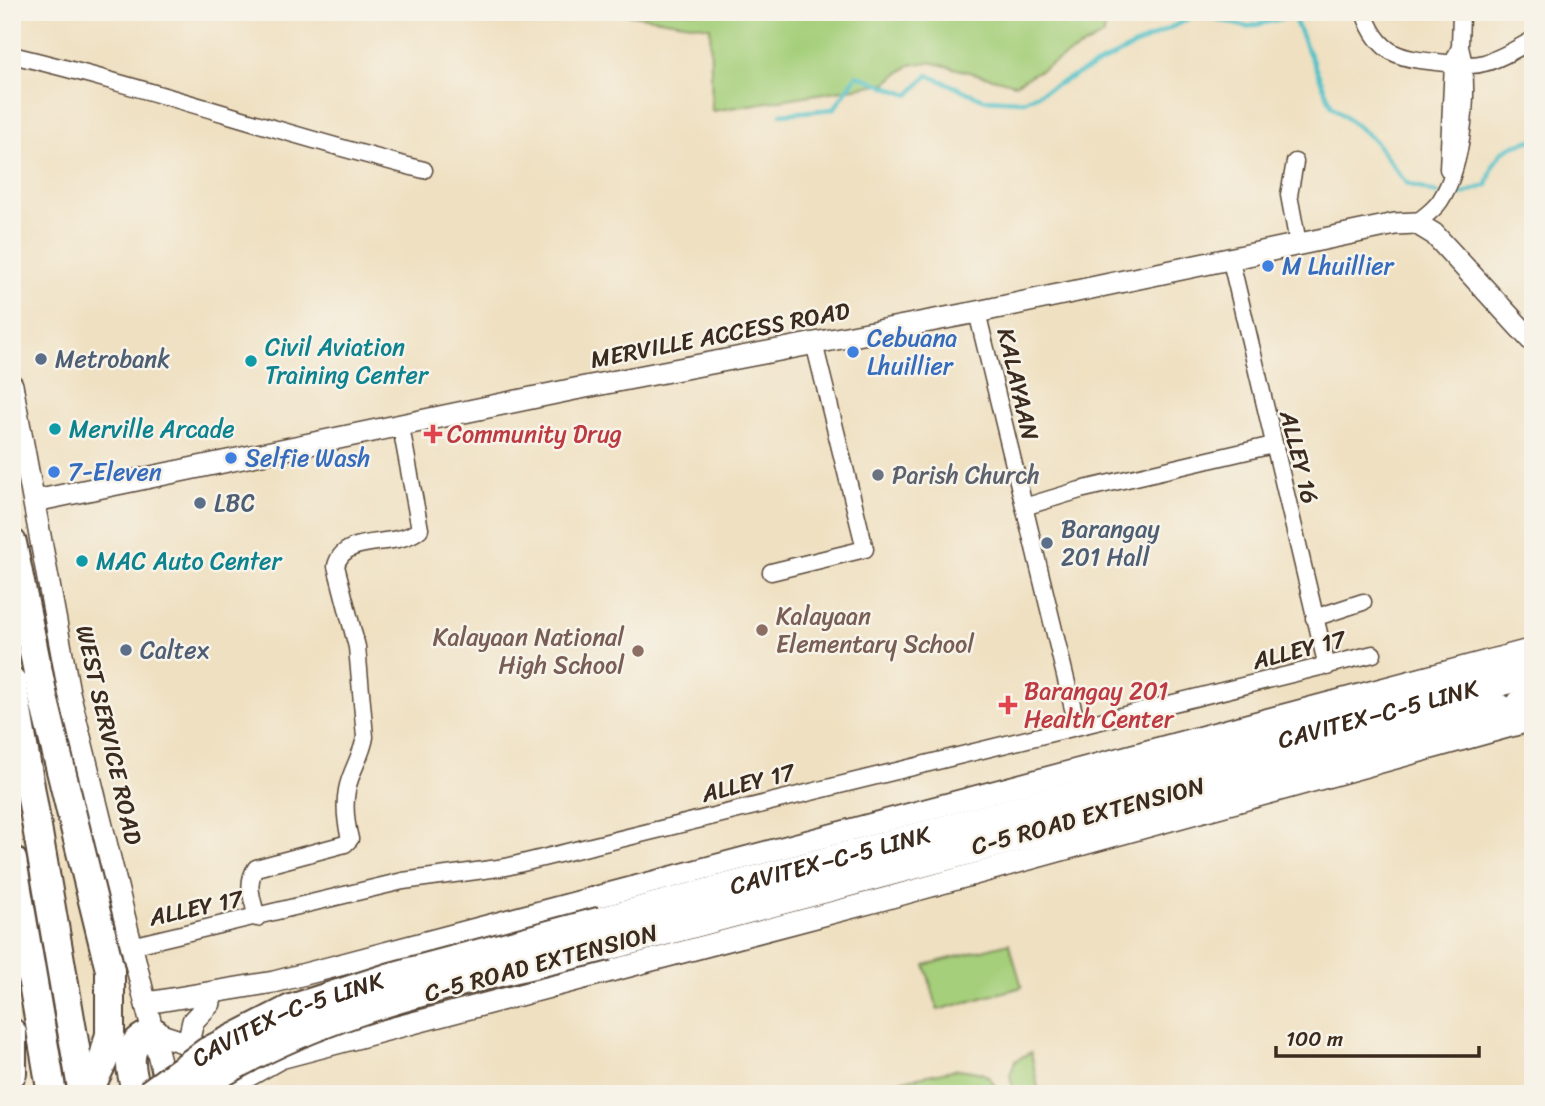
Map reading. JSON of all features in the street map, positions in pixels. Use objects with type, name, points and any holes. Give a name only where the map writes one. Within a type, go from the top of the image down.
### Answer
[{"type":"highway","points":[[12,543],[43,697],[102,930],[111,987],[110,1034],[98,1073],[85,1094]]},
{"type":"highway","name":"CAVITEX–C-5 LINK","points":[[189,1094],[254,1053],[337,1018],[605,933],[1533,673]]},
{"type":"highway","points":[[12,682],[85,1094]]},
{"type":"highway","name":"CAVITEX–C-5 LINK","points":[[149,1094],[207,1052],[291,1009],[391,977],[605,933],[1522,709]]},
{"type":"highway","points":[[12,860],[52,1094]]},
{"type":"highway","points":[[137,1094],[131,1070],[131,1049],[151,1019]]},
{"type":"highway","points":[[12,1033],[12,1073]]},
{"type":"main road","name":"MERVILLE ACCESS ROAD","points":[[35,501],[977,312],[1395,223],[1416,223]]},
{"type":"main road","points":[[1416,223],[1434,234],[1533,342]]},
{"type":"main road","name":"WEST SERVICE ROAD","points":[[12,385],[69,692],[168,1094]]},
{"type":"main road","name":"C-5 ROAD EXTENSION","points":[[274,982],[1533,649]]},
{"type":"main road","name":"C-5 ROAD EXTENSION","points":[[216,1094],[280,1058],[884,899],[1522,709]]},
{"type":"main road","points":[[151,1019],[274,982]]},
{"type":"main road","points":[[151,1019],[274,982]]},
{"type":"main road","points":[[188,1043],[193,1021],[210,1003]]},
{"type":"main road","points":[[151,1019],[188,1043],[244,1059],[280,1058]]},
{"type":"street","points":[[1364,12],[1371,36],[1388,52],[1412,60],[1459,64],[1488,63],[1533,40]]},
{"type":"street","points":[[1416,223],[1439,204],[1461,144],[1461,12]]},
{"type":"street","points":[[12,55],[113,80],[270,130],[424,170]]},
{"type":"street","points":[[1295,162],[1289,195],[1298,243]]},
{"type":"street","name":"ALLEY 16","points":[[1230,257],[1327,667]]},
{"type":"street","name":"KALAYAAN","points":[[977,312],[1076,725]]},
{"type":"street","points":[[771,572],[863,551],[864,546],[814,343]]},
{"type":"street","points":[[257,918],[250,888],[250,876],[256,867],[345,844],[350,839],[346,820],[347,788],[363,750],[365,737],[357,647],[336,566],[338,556],[346,548],[391,541],[420,529],[401,427]]},
{"type":"street","points":[[1024,507],[1080,490],[1273,445]]},
{"type":"street","points":[[1314,618],[1363,602]]},
{"type":"street","name":"ALLEY 17","points":[[131,946],[257,918],[402,881],[506,867],[1373,654]]},
{"type":"green space","points":[[614,12],[1106,12],[1104,35],[1015,84],[930,62],[910,65],[886,83],[712,111],[710,27]]},
{"type":"green space","points":[[1009,943],[1022,987],[938,1010],[925,965]]},
{"type":"green space","points":[[1031,1052],[1039,1094],[1014,1094],[1010,1075],[1015,1061]]},
{"type":"green space","points":[[958,1069],[984,1074],[992,1081],[997,1094],[833,1094]]},
{"type":"waterway","points":[[781,114],[834,109],[857,75],[909,95],[928,75],[983,99],[1024,101],[1198,14],[1247,27],[1293,16],[1332,106],[1373,139],[1406,183],[1438,194]]},
{"type":"waterway","points":[[1446,196],[1452,198],[1487,185],[1493,166],[1506,149],[1533,140]]},
{"type":"place","name":"M Lhuillier","points":[[1268,266]]},
{"type":"place","name":"Cebuana Lhuillier","points":[[853,352]]},
{"type":"place","name":"Metrobank","points":[[41,359]]},
{"type":"place","name":"Civil Aviation Training Center","points":[[251,361]]},
{"type":"place","name":"Merville Arcade","points":[[55,429]]},
{"type":"place","name":"Community Drug","points":[[433,434]]},
{"type":"place","name":"Selfie Wash","points":[[231,458]]},
{"type":"place","name":"7-Eleven","points":[[54,472]]},
{"type":"place","name":"Parish Church","points":[[878,475]]},
{"type":"place","name":"LBC","points":[[200,503]]},
{"type":"place","name":"Barangay 201 Hall","points":[[1047,543]]},
{"type":"place","name":"MAC Auto Center","points":[[82,561]]},
{"type":"place","name":"Kalayaan Elementary School","points":[[762,630]]},
{"type":"place","name":"Caltex","points":[[126,650]]},
{"type":"place","name":"Kalayaan National High School","points":[[638,651]]},
{"type":"place","name":"Barangay 201 Health Center","points":[[1008,705]]}]
